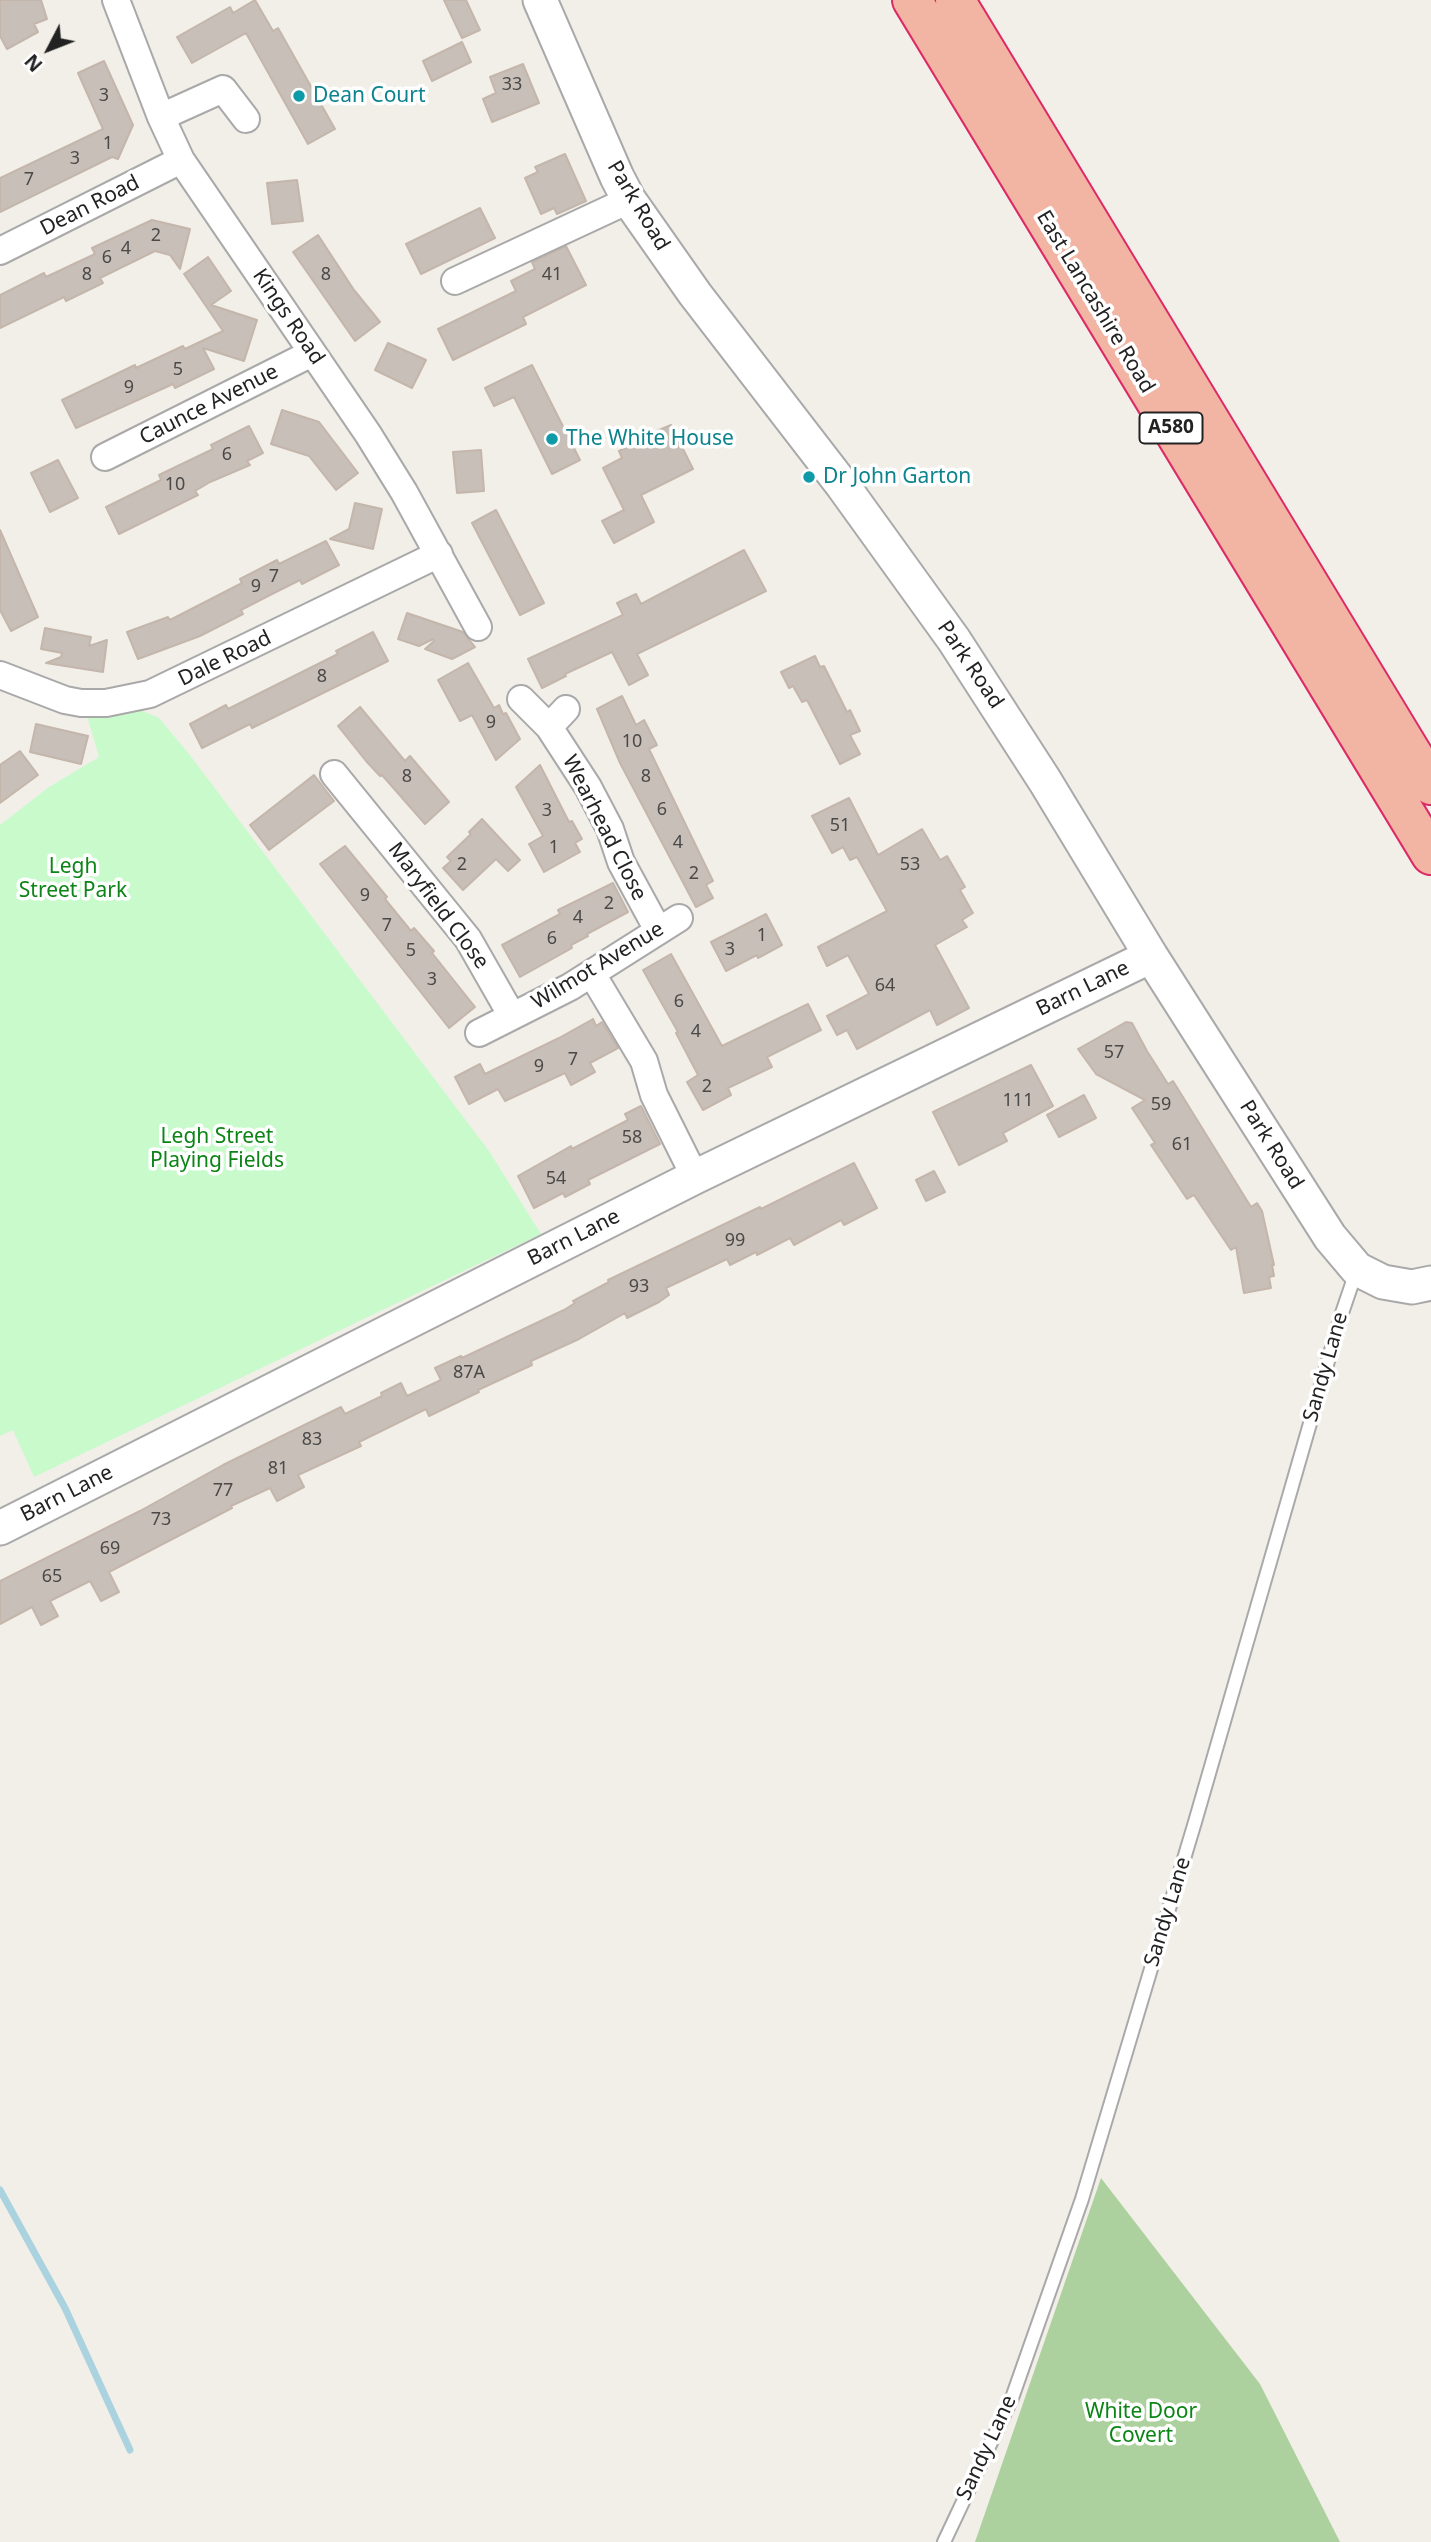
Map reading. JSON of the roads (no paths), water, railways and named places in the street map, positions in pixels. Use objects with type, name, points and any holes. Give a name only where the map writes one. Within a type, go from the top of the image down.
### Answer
[{"type":"highway","name":"East Lancashire Road","points":[[912,0],[1431,855]]},
{"type":"highway","name":"East Lancashire Road","points":[[954,0],[1431,785]]},
{"type":"street","name":"Kings Road","points":[[116,0],[161,117],[181,160],[368,434],[478,626]]},
{"type":"street","name":"Park Road","points":[[540,0],[629,200],[702,303],[843,486],[954,640],[1317,1218],[1357,1269],[1383,1282],[1412,1287],[1431,1283]]},
{"type":"street","points":[[161,117],[223,89],[246,119]]},
{"type":"street","name":"Dean Road","points":[[0,251],[181,160]]},
{"type":"street","points":[[455,281],[629,200]]},
{"type":"street","name":"Caunce Avenue","points":[[105,457],[312,353]]},
{"type":"street","name":"Dale Road","points":[[0,675],[65,700],[81,703],[106,703],[150,694],[439,554]]},
{"type":"street","name":"Wearhead Close","points":[[522,699],[558,718],[588,787],[610,829],[625,871],[669,924]]},
{"type":"street","name":"Maryfield Close","points":[[334,774],[347,810],[468,939],[512,1016]]},
{"type":"street","name":"Wilmot Avenue","points":[[479,1033],[592,974],[669,924]]},
{"type":"street","name":"Barn Lane","points":[[0,1528],[695,1177],[1151,956]]},
{"type":"street","points":[[592,974],[644,1061],[654,1095],[695,1177]]},
{"type":"lane","name":"Sandy Lane","points":[[944,2542],[1012,2398],[1082,2199],[1357,1269]]},
{"type":"waterway","points":[[0,2190],[65,2308],[130,2450]]},
{"type":"place","name":"Dean Court","points":[[299,96]]},
{"type":"place","name":"The White House","points":[[552,439]]},
{"type":"place","name":"Dr John Garton","points":[[809,477]]},
{"type":"park label","name":"Legh Street Park","points":[[73,879]]},
{"type":"park label","name":"Legh Street Playing Fields","points":[[217,1149]]},
{"type":"park label","name":"White Door Covert","points":[[1141,2424]]}]
